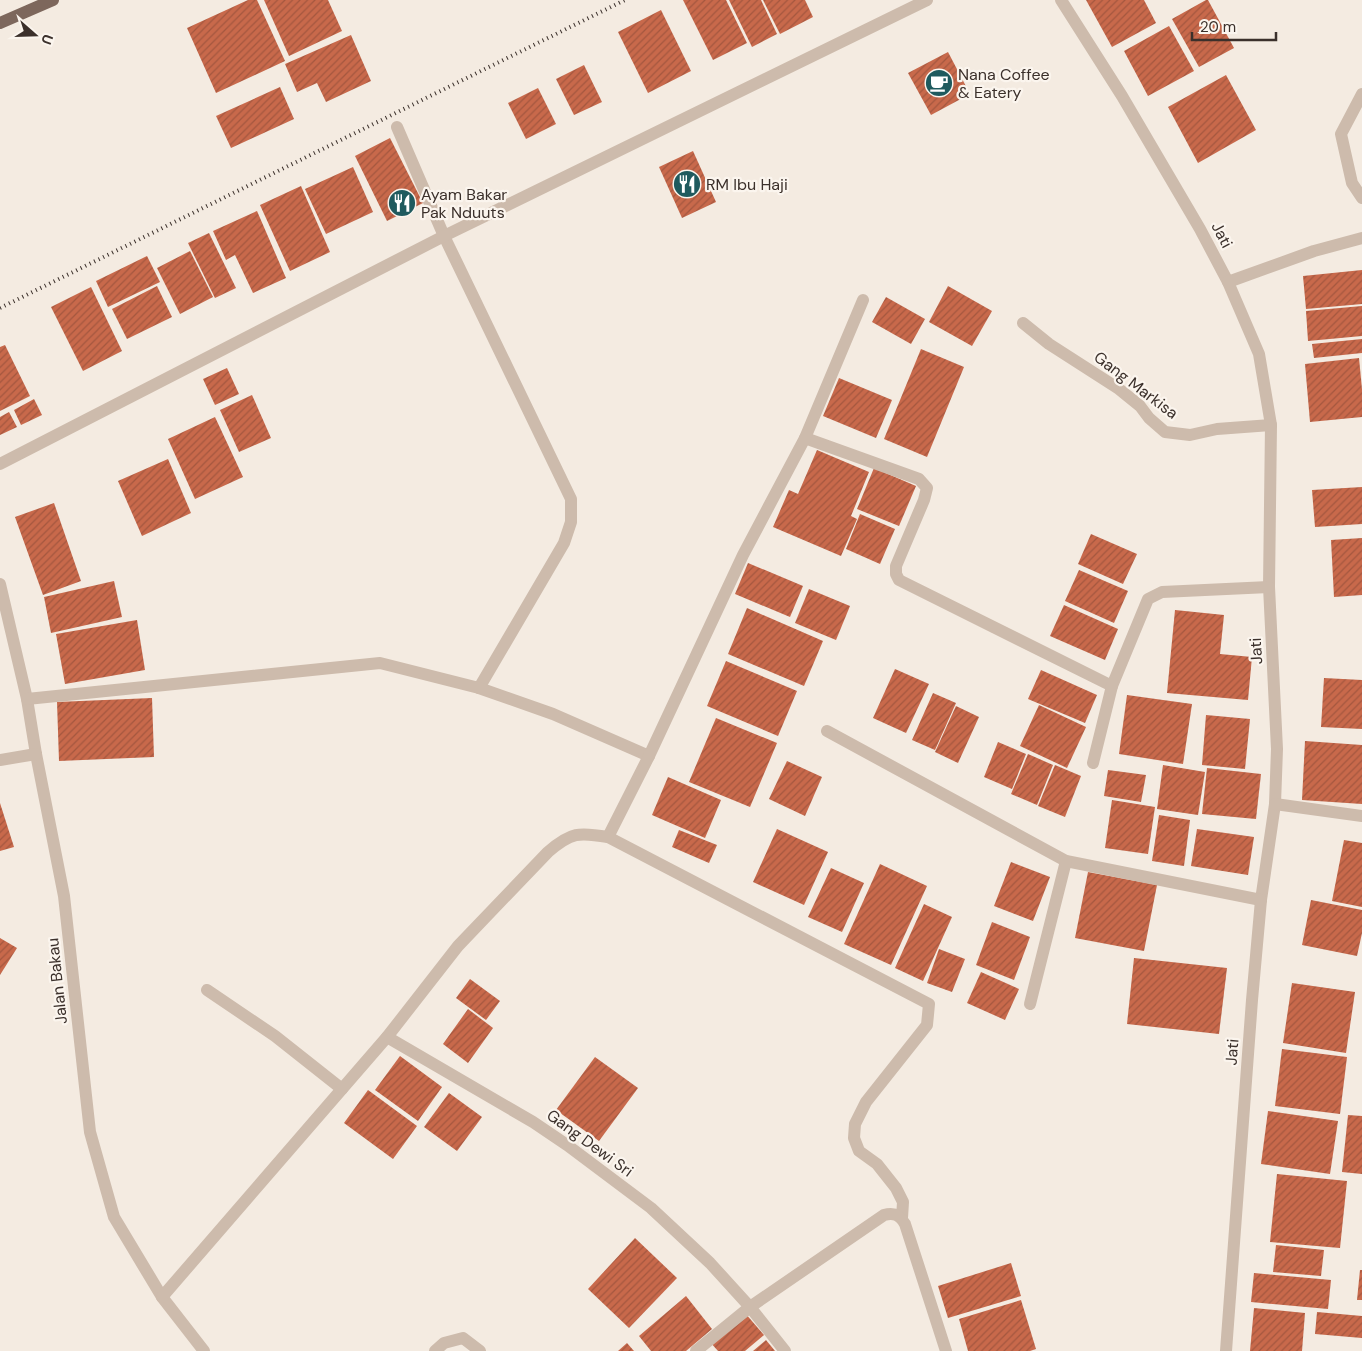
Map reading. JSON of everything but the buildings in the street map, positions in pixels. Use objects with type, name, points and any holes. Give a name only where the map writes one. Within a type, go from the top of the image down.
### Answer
[{"type":"main road","points":[[0,23],[53,0]]},
{"type":"street","points":[[0,464],[444,236],[926,0]]},
{"type":"street","name":"Jati","points":[[1061,0],[1122,96],[1200,229],[1228,282],[1259,354],[1271,425],[1270,587],[1277,749],[1275,804],[1261,900],[1252,1000],[1226,1351]]},
{"type":"street","points":[[1362,94],[1341,134],[1352,183],[1362,198]]},
{"type":"street","points":[[397,127],[444,236],[571,499],[571,522],[564,543],[479,688]]},
{"type":"street","points":[[1228,282],[1314,251],[1362,238]]},
{"type":"street","points":[[608,837],[649,756],[742,555],[805,438],[863,300]]},
{"type":"street","name":"Gang Markisa","points":[[1023,323],[1050,344],[1119,389],[1140,406],[1166,432],[1190,435],[1217,429],[1271,425]]},
{"type":"street","points":[[805,438],[919,479],[926,488],[924,500],[896,566],[896,574],[899,580],[1112,686]]},
{"type":"street","name":"Jalan Bakau","points":[[0,584],[27,699],[64,896],[90,1132],[114,1217],[162,1297],[201,1350]]},
{"type":"street","points":[[1093,763],[1112,686],[1148,599],[1162,592],[1270,587]]},
{"type":"street","points":[[27,699],[380,663],[479,688],[553,714],[649,756]]},
{"type":"street","points":[[827,731],[1066,861],[1261,900]]},
{"type":"street","points":[[0,760],[36,754]]},
{"type":"street","points":[[1275,804],[1362,816]]},
{"type":"street","points":[[162,1297],[387,1036],[458,946],[560,841],[574,835],[587,833],[608,837],[929,1004],[927,1025],[866,1102],[855,1124],[854,1138],[860,1151],[877,1164],[896,1188],[903,1202],[902,1218],[946,1351]]},
{"type":"street","points":[[1030,1004],[1066,861]]},
{"type":"street","points":[[207,990],[275,1036],[342,1089]]},
{"type":"street","name":"Gang Dewi Sri","points":[[387,1036],[533,1122],[651,1208],[710,1263],[750,1307],[786,1351]]},
{"type":"street","points":[[696,1351],[750,1307],[884,1215],[894,1214],[902,1218]]},
{"type":"street","points":[[435,1351],[444,1343],[463,1338],[480,1351]]},
{"type":"railway","points":[[0,308],[625,0]]},
{"type":"place","name":"Nana Coffee & Eatery","points":[[939,83]]},
{"type":"place","name":"RM Ibu Haji","points":[[687,184]]},
{"type":"place","name":"Ayam Bakar Pak Nduuts","points":[[402,203]]}]
